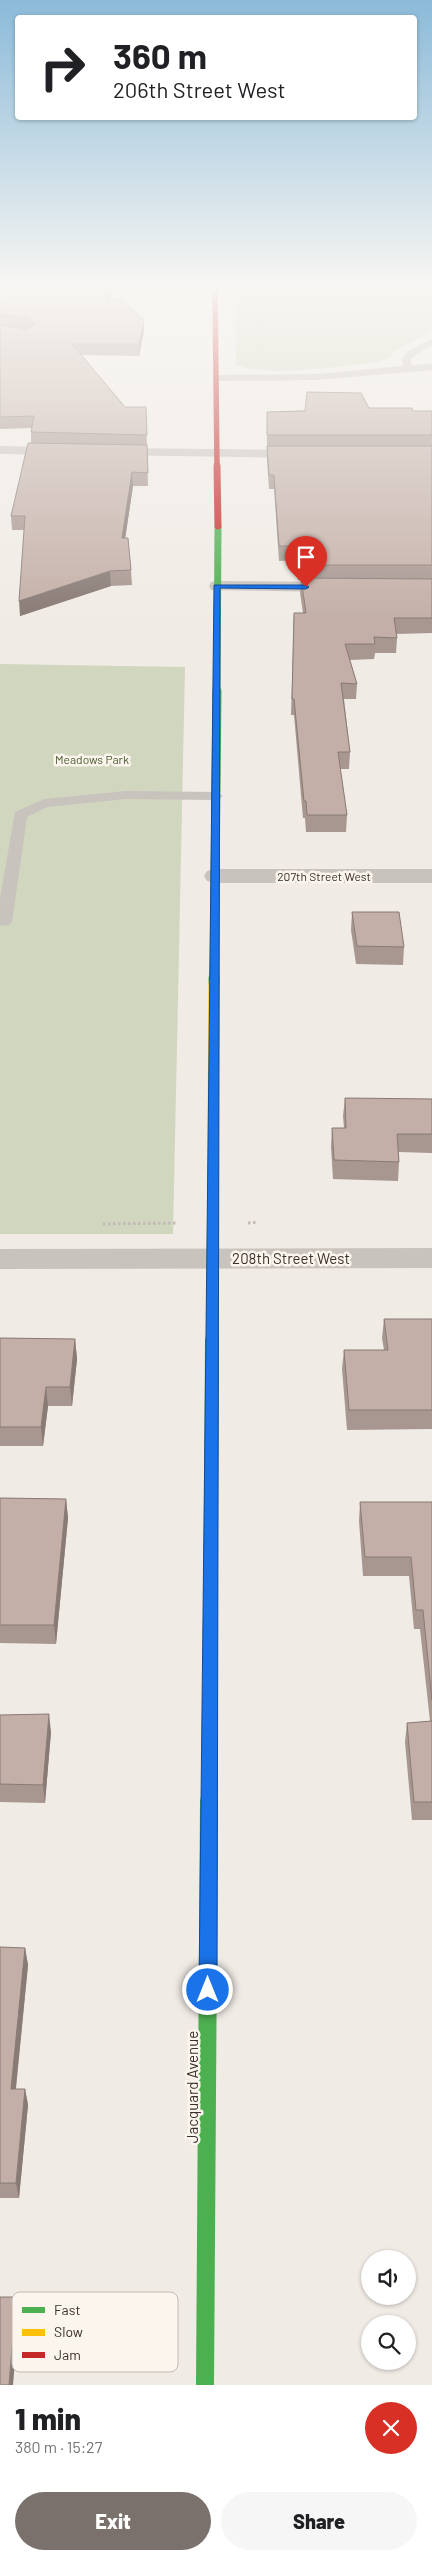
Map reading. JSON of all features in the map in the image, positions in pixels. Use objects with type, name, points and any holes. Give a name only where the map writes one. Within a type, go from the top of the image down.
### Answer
[{"type":"street","name":"Jacquard Avenue","points":[[205,2385],[214,1223],[217,400]]},
{"type":"street","points":[[0,450],[79,451]]},
{"type":"street","points":[[99,452],[318,454]]},
{"type":"street","points":[[217,586],[355,587]]},
{"type":"street","name":"207th Street West","points":[[215,876],[432,876]]},
{"type":"street","name":"208th Street West","points":[[0,1258],[432,1258]]},
{"type":"lane","points":[[4,922],[20,815],[44,803],[126,795],[216,796]]},
{"type":"path","points":[[97,1224],[258,1222]]},
{"type":"green space","name":"Meadows Park","points":[[0,664],[185,667],[173,1234],[0,1234]]},
{"type":"building","points":[[0,400],[119,400],[125,407],[146,407],[147,435],[31,432],[34,416],[0,417]]},
{"type":"building","points":[[306,400],[365,400],[369,408],[412,408],[413,411],[432,411],[432,435],[267,435],[267,412],[305,411]]},
{"type":"building","points":[[28,443],[147,445],[148,473],[132,472],[122,538],[128,538],[131,570],[110,571],[19,601],[25,516],[11,516]]},
{"type":"building","points":[[267,446],[432,446],[432,565],[299,565],[296,546],[279,546],[274,475],[269,475]]},
{"type":"building","points":[[301,578],[432,579],[432,618],[394,618],[397,638],[374,637],[375,644],[345,644],[357,684],[341,683],[350,752],[338,752],[347,815],[307,815],[306,801],[304,801],[294,699],[292,699],[294,613],[306,613]]},
{"type":"building","points":[[352,912],[399,912],[404,947],[357,946]]},
{"type":"building","points":[[345,1098],[432,1099],[432,1134],[397,1134],[399,1162],[334,1160],[332,1128],[346,1128]]},
{"type":"building","points":[[384,1319],[432,1319],[432,1410],[349,1410],[344,1350],[388,1350]]},
{"type":"building","points":[[0,1338],[75,1339],[70,1387],[46,1387],[41,1427],[0,1427]]},
{"type":"building","points":[[0,1498],[66,1499],[54,1625],[0,1625]]},
{"type":"building","points":[[360,1502],[432,1502],[432,1700],[423,1610],[416,1610],[411,1557],[365,1557]]},
{"type":"building","points":[[49,1714],[43,1785],[0,1784],[0,1715]]},
{"type":"building","points":[[432,1721],[432,1802],[414,1802],[407,1723]]},
{"type":"building","points":[[0,1947],[25,1948],[11,2089],[25,2089],[16,2183],[0,2183]]},
{"type":"building","points":[[0,2297],[12,2297],[12,2347],[9,2385],[0,2385]]},
{"type":"traffic: fast","points":[[214,983],[218,526]]},
{"type":"traffic: fast","points":[[210,1668],[212,1298]]},
{"type":"traffic: fast","points":[[205,2385],[209,1788]]},
{"type":"traffic: slow","points":[[212,1298],[214,983]]},
{"type":"traffic: jam","points":[[216,400],[218,526]]},
{"type":"traffic: jam","points":[[209,1788],[210,1668]]},
{"type":"route","points":[[208,1990],[217,586],[306,587]]}]
